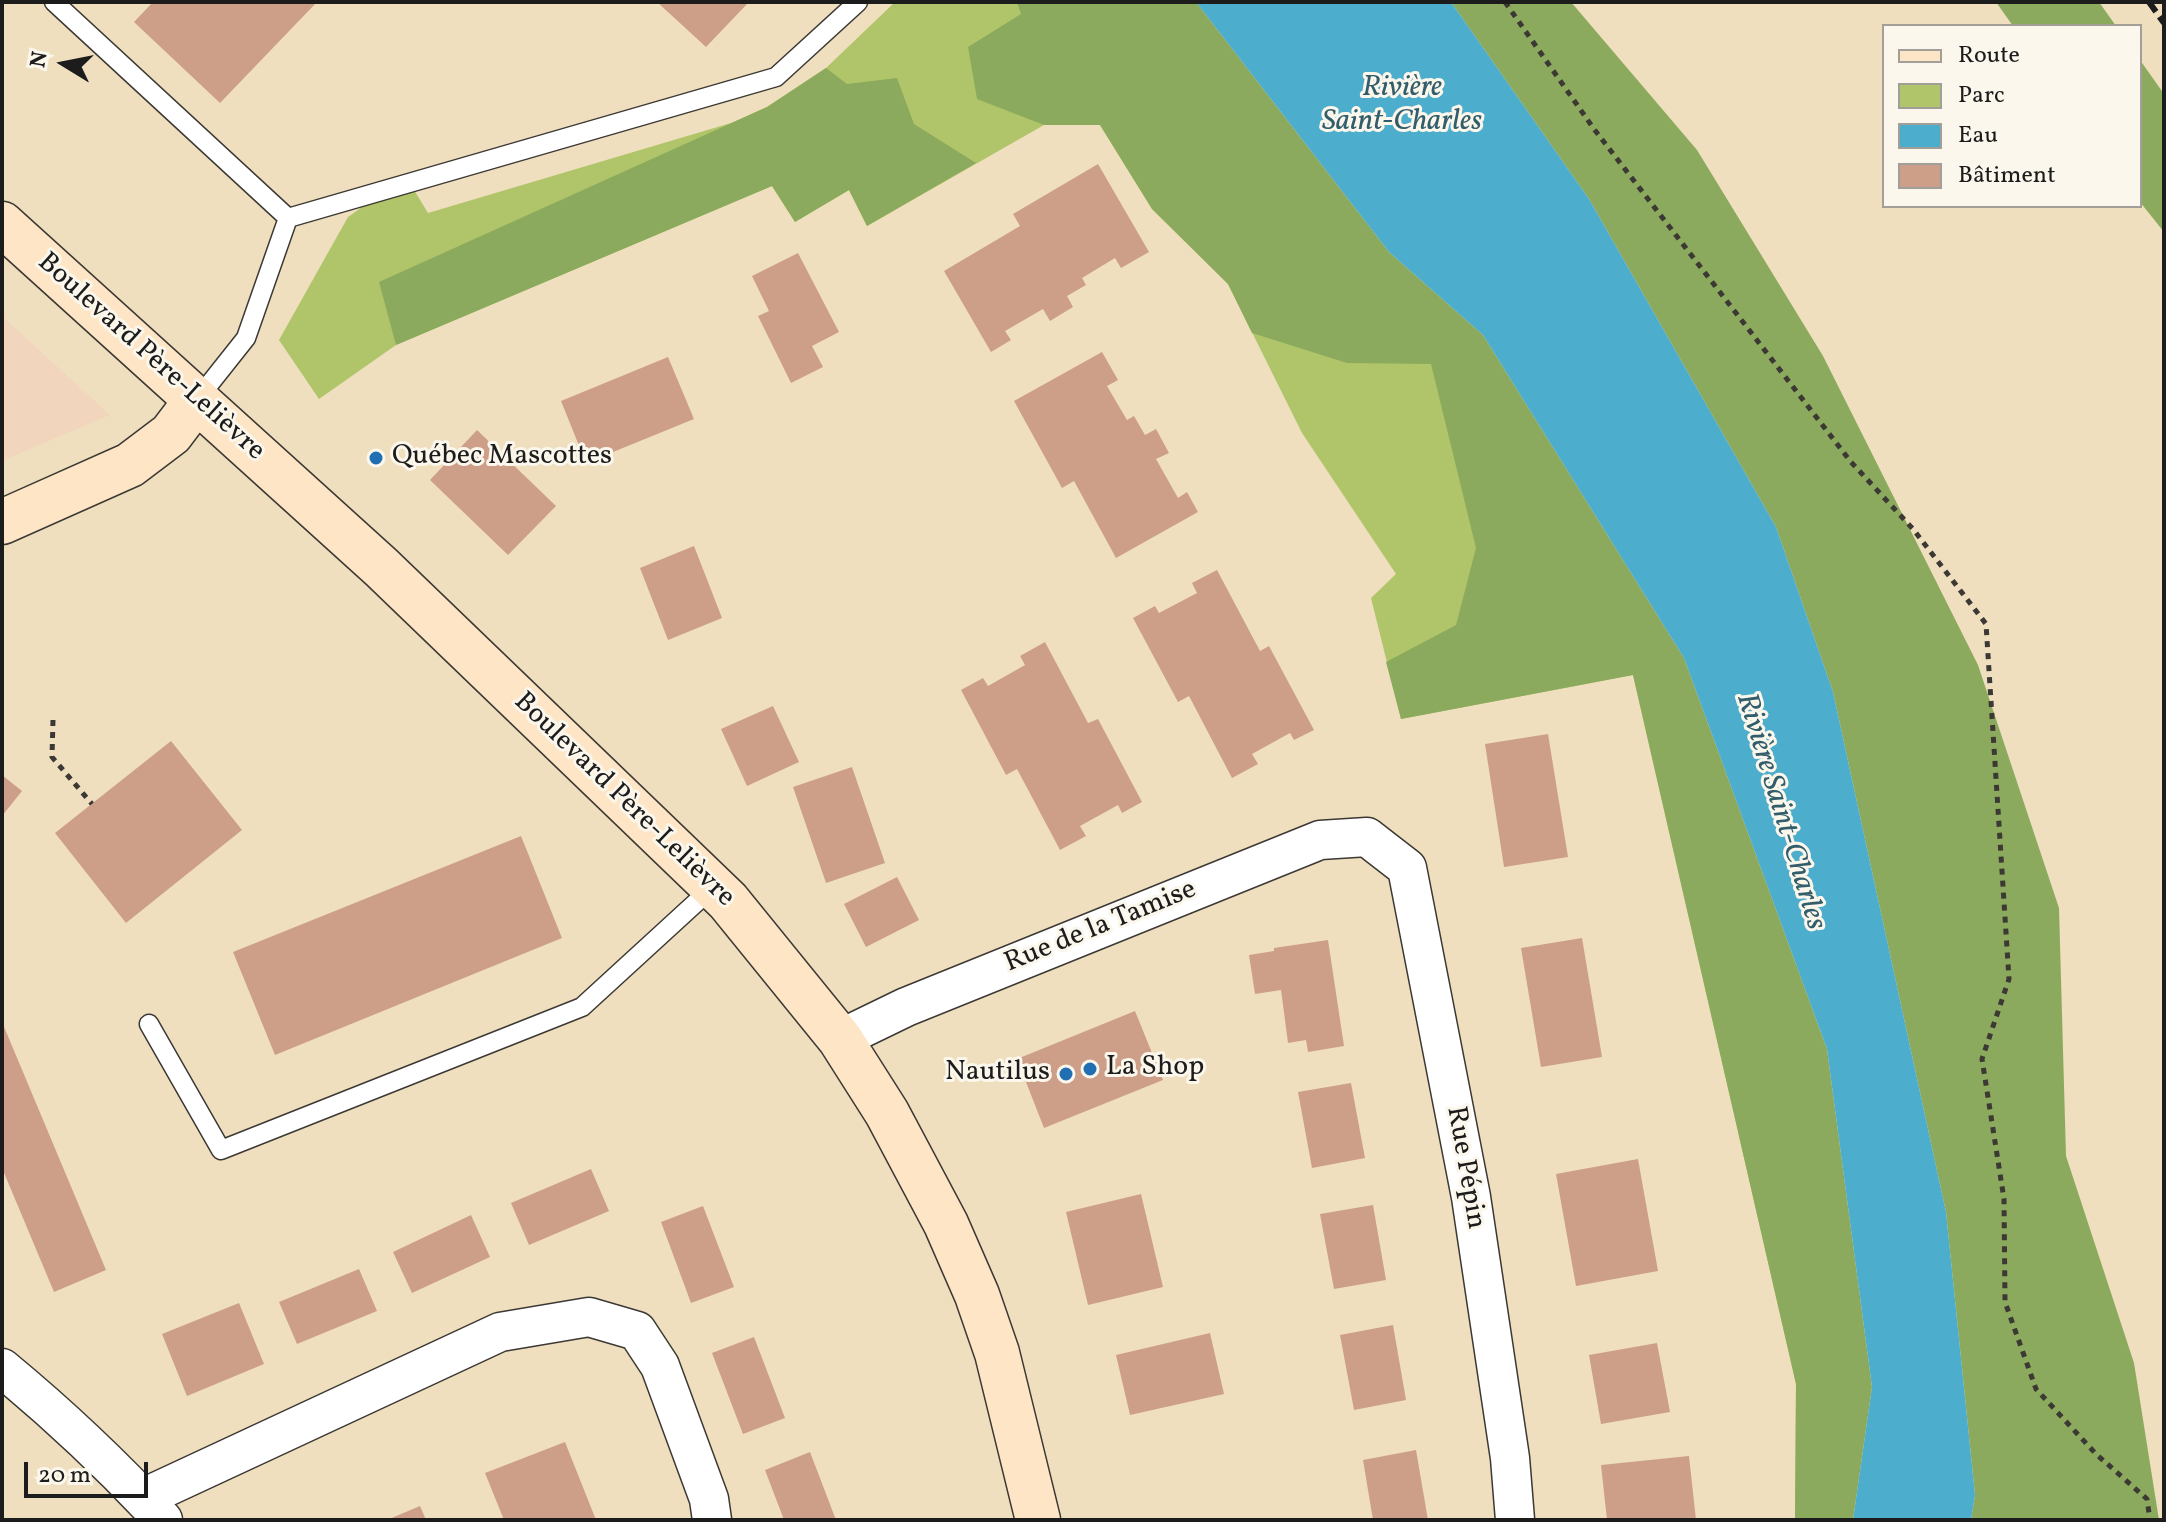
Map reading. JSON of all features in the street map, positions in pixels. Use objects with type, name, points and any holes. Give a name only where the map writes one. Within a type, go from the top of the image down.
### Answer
[{"type":"main road","name":"Boulevard Père-Lelièvre","points":[[2,224],[381,567],[713,887],[840,1039],[887,1113],[946,1224],[977,1295],[997,1353],[1038,1520]]},
{"type":"main road","points":[[2,522],[130,465],[171,434],[196,401]]},
{"type":"street","name":"Rue de la Tamise","points":[[840,1039],[906,1007],[1320,840],[1367,837]]},
{"type":"street","name":"Rue Pépin","points":[[1367,837],[1407,868],[1471,1197],[1510,1458],[1515,1520]]},
{"type":"street","points":[[2,1368],[40,1399],[153,1509],[500,1332],[589,1317],[637,1331],[660,1366],[709,1499],[712,1520]]},
{"type":"lane","points":[[54,2],[288,218]]},
{"type":"lane","points":[[288,218],[776,77],[858,2]]},
{"type":"lane","points":[[196,401],[246,338],[288,218]]},
{"type":"lane","points":[[149,1024],[221,1150],[582,1007],[713,887]]},
{"type":"path","points":[[1505,2],[1594,129],[1841,450],[1913,529],[1986,624],[2009,979],[1982,1059],[2004,1199],[2005,1302],[2036,1389],[2096,1454],[2147,1499],[2150,1520]]},
{"type":"path","points":[[53,720],[52,757],[92,804]]},
{"type":"shaded area","points":[[2,316],[110,415],[2,461]]},
{"type":"green space","points":[[895,2],[1196,2],[1684,658],[1853,1520],[1795,1520],[1796,1384],[1633,675],[1401,719],[1371,598],[1396,574],[1302,433],[1228,284],[1152,209],[1100,125],[1044,125],[867,226],[849,190],[795,222],[772,186],[396,345],[319,399],[279,340],[348,217],[375,198],[411,185],[428,213],[731,123],[767,107],[826,68]]},
{"type":"green space","points":[[1017,2],[1196,2],[1389,252],[1483,335],[1684,658],[1827,1049],[1872,1387],[1853,1520],[1795,1520],[1796,1384],[1633,675],[1401,719],[1386,662],[1456,625],[1476,548],[1431,364],[1347,363],[1252,333],[1228,284],[1152,209],[1100,125],[1044,125],[977,99],[968,47],[1021,14]]},
{"type":"green space","points":[[1451,2],[1571,2],[1697,150],[1823,356],[1978,665],[2059,908],[2066,1156],[2134,1363],[2159,1520],[1971,1520],[1975,1495],[1946,1212],[1833,692],[1776,527],[1589,199]]},
{"type":"green space","points":[[1996,2],[2099,2],[2115,24],[2012,24]]},
{"type":"green space","points":[[2142,63],[2164,94],[2164,232],[2142,204]]},
{"type":"green space","points":[[826,68],[847,84],[897,78],[914,124],[976,163],[867,226],[849,190],[795,222],[772,186],[396,345],[379,282],[767,107]]},
{"type":"water","name":"Rivière Saint-Charles","points":[[1196,2],[1451,2],[1589,199],[1776,527],[1833,692],[1946,1212],[1975,1495],[1971,1520],[1853,1520],[1872,1387],[1827,1049],[1684,658],[1483,335],[1389,252]]},
{"type":"building","points":[[153,2],[317,2],[220,103],[134,22]]},
{"type":"building","points":[[657,2],[749,2],[706,47]]},
{"type":"building","points":[[1098,164],[1149,252],[1121,268],[1115,258],[1082,278],[1086,285],[1067,296],[1073,307],[1050,321],[1043,309],[1005,331],[1011,340],[991,352],[944,271],[1020,226],[1013,214]]},
{"type":"building","points":[[798,253],[839,332],[812,346],[823,367],[791,383],[758,316],[769,311],[752,276]]},
{"type":"building","points":[[1102,352],[1118,380],[1107,386],[1127,420],[1134,416],[1145,435],[1156,429],[1169,453],[1156,459],[1178,498],[1187,492],[1198,512],[1116,558],[1074,481],[1062,488],[1014,401]]},
{"type":"building","points":[[668,357],[694,419],[586,463],[561,401]]},
{"type":"building","points":[[477,430],[556,506],[508,555],[430,480]]},
{"type":"building","points":[[694,546],[722,618],[668,640],[640,568]]},
{"type":"building","points":[[1217,570],[1260,651],[1269,646],[1314,730],[1294,740],[1290,733],[1252,754],[1258,764],[1232,778],[1189,696],[1178,702],[1133,618],[1155,606],[1159,613],[1197,593],[1192,583]]},
{"type":"building","points":[[1045,642],[1088,723],[1098,719],[1142,802],[1122,813],[1118,805],[1080,826],[1086,836],[1060,850],[1017,769],[1006,775],[961,690],[983,678],[988,686],[1025,665],[1020,656]]},
{"type":"building","points":[[773,706],[799,762],[747,786],[721,729]]},
{"type":"building","points":[[1548,734],[1568,857],[1504,867],[1485,744]]},
{"type":"building","points":[[171,741],[242,830],[126,923],[55,833]]},
{"type":"building","points":[[852,767],[885,863],[826,883],[793,787]]},
{"type":"building","points":[[2,775],[22,791],[2,816]]},
{"type":"building","points":[[521,836],[562,938],[275,1055],[233,952]]},
{"type":"building","points":[[897,877],[919,920],[866,947],[844,904]]},
{"type":"building","points":[[1582,938],[1602,1057],[1541,1067],[1521,948]]},
{"type":"building","points":[[1328,940],[1344,1046],[1308,1052],[1306,1040],[1288,1043],[1281,990],[1255,994],[1249,955]]},
{"type":"building","name":"La Shop","points":[[1135,1011],[1163,1080],[1044,1128],[1017,1059]]},
{"type":"building","points":[[2,1022],[106,1270],[54,1292],[2,1168]]},
{"type":"building","points":[[1351,1083],[1365,1158],[1312,1168],[1298,1092]]},
{"type":"building","points":[[1638,1159],[1658,1271],[1576,1286],[1556,1174]]},
{"type":"building","points":[[591,1169],[609,1211],[529,1245],[511,1203]]},
{"type":"building","points":[[1141,1194],[1163,1287],[1088,1305],[1066,1212]]},
{"type":"building","points":[[1373,1205],[1386,1280],[1334,1289],[1320,1214]]},
{"type":"building","points":[[703,1206],[734,1287],[691,1303],[661,1222]]},
{"type":"building","points":[[471,1215],[490,1257],[412,1293],[393,1252]]},
{"type":"building","points":[[359,1269],[377,1311],[297,1344],[279,1302]]},
{"type":"building","points":[[239,1303],[264,1364],[187,1396],[162,1334]]},
{"type":"building","points":[[1393,1325],[1406,1400],[1354,1410],[1340,1335]]},
{"type":"building","points":[[1210,1333],[1224,1394],[1130,1415],[1116,1355]]},
{"type":"building","points":[[754,1337],[785,1418],[743,1434],[712,1353]]},
{"type":"building","points":[[1657,1343],[1670,1412],[1601,1424],[1589,1355]]},
{"type":"building","points":[[565,1442],[596,1520],[504,1520],[485,1473]]},
{"type":"building","points":[[1416,1450],[1428,1520],[1373,1520],[1363,1460]]},
{"type":"building","points":[[810,1452],[836,1520],[784,1520],[765,1470]]},
{"type":"building","points":[[1689,1456],[1696,1520],[1607,1520],[1601,1465]]},
{"type":"building","points":[[420,1506],[426,1520],[387,1520]]},
{"type":"railway","points":[[2149,2],[2164,23]]},
{"type":"place","name":"Québec Mascottes","points":[[376,458]]},
{"type":"place","name":"La Shop","points":[[1090,1069]]},
{"type":"place","name":"Nautilus","points":[[1066,1074]]}]
